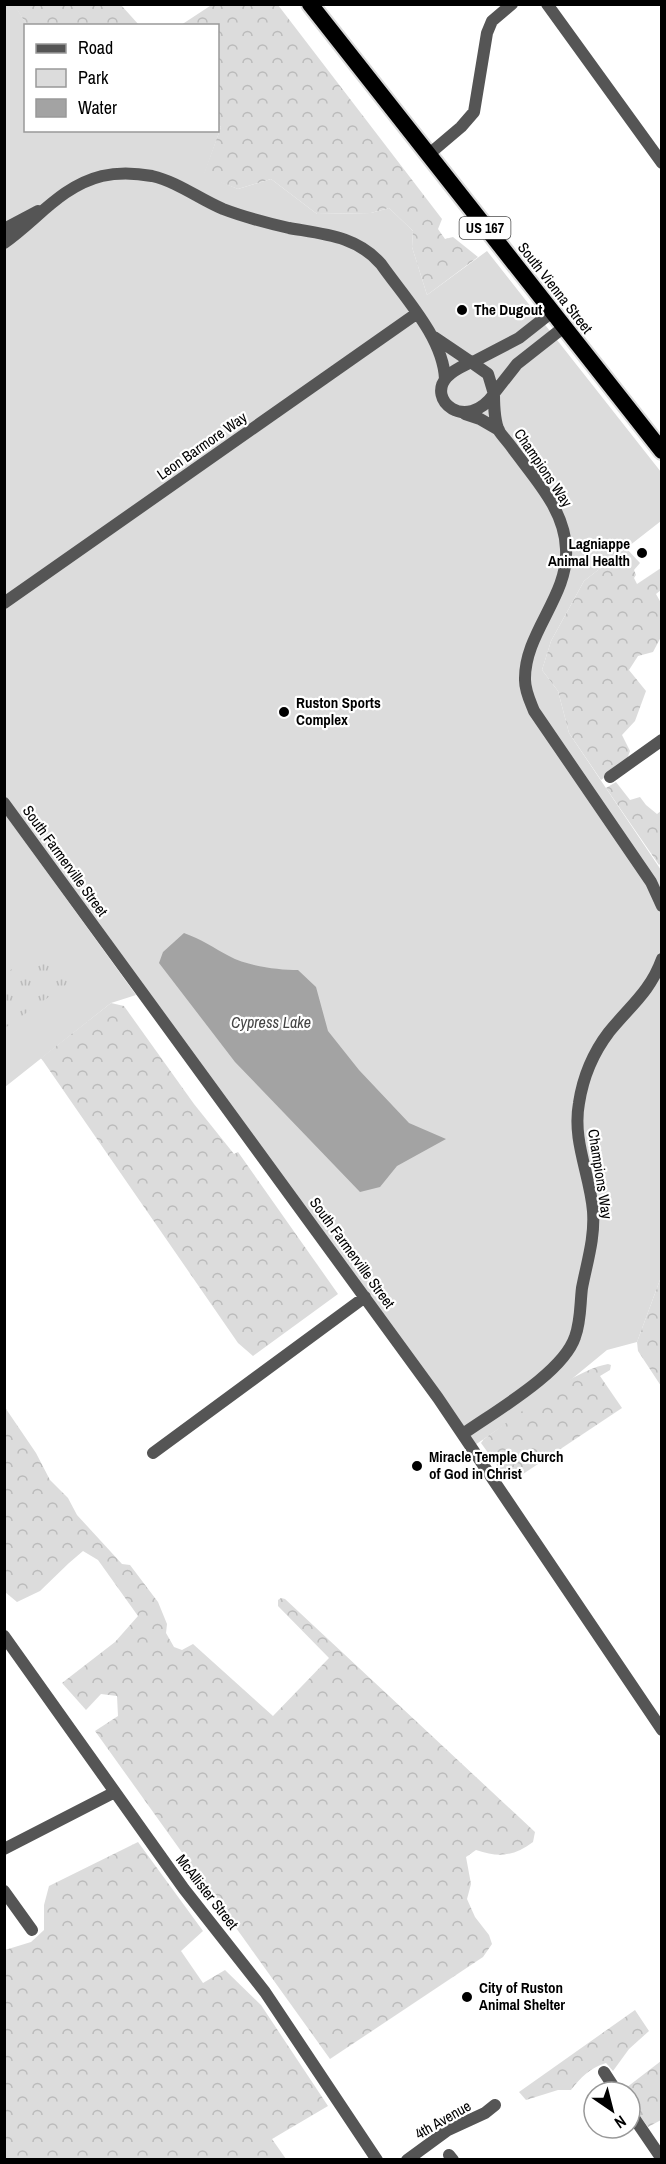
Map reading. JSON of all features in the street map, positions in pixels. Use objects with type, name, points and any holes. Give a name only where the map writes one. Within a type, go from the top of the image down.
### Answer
[{"type":"highway","name":"South Vienna Street","points":[[310,4],[662,451]]},
{"type":"street","points":[[428,155],[472,116],[487,33],[492,21],[512,4]]},
{"type":"street","points":[[547,4],[662,163]]},
{"type":"street","name":"Champions Way","points":[[4,229],[44,208],[77,186],[102,176],[135,173],[165,179],[222,208],[249,218],[336,236],[360,246],[373,255],[433,336],[442,356],[445,378],[442,393],[445,402],[454,410],[480,419],[499,430]]},
{"type":"street","name":"Champions Way","points":[[4,243],[20,232],[44,208]]},
{"type":"street","points":[[445,378],[453,371],[519,338],[552,312]]},
{"type":"street","name":"Leon Barmore Way","points":[[4,603],[417,314]]},
{"type":"street","points":[[464,413],[481,409],[517,364],[564,327]]},
{"type":"street","name":"Champions Way","points":[[433,336],[488,374],[495,393],[494,407],[499,430],[555,510],[562,526],[566,566],[528,657],[525,679],[527,694],[539,718],[651,882],[662,906]]},
{"type":"street","points":[[610,777],[662,740]]},
{"type":"street","name":"South Farmerville Street","points":[[4,803],[462,1434],[662,1730]]},
{"type":"street","name":"Champions Way","points":[[462,1434],[550,1372],[568,1352],[575,1337],[581,1314],[582,1288],[590,1259],[593,1233],[590,1192],[578,1136],[579,1103],[585,1078],[595,1055],[610,1031],[646,992],[662,959]]},
{"type":"street","points":[[153,1453],[365,1298]]},
{"type":"street","name":"McAllister Street","points":[[8,1640],[184,1889],[265,1992],[377,2160]]},
{"type":"street","points":[[4,1849],[115,1792]]},
{"type":"street","points":[[4,1891],[32,1930]]},
{"type":"street","points":[[604,2072],[609,2080]]},
{"type":"street","name":"4th Avenue","points":[[407,2160],[448,2130],[490,2110],[495,2105]]},
{"type":"street","points":[[642,2130],[662,2159]]},
{"type":"green space","name":"Ruston Sports Complex","points":[[14,4],[26,24],[24,24],[24,132],[219,132],[219,125],[221,127],[204,175],[238,189],[271,179],[317,214],[371,213],[389,208],[413,231],[412,247],[427,295],[487,251],[661,472],[661,521],[584,581],[551,641],[542,670],[558,691],[569,733],[661,870],[661,1277],[637,1342],[607,1350],[573,1378],[475,1445],[5,796],[4,5]]},
{"type":"green space","points":[[213,4],[278,5],[442,219],[438,229],[445,239],[453,237],[478,257],[427,295],[412,247],[413,231],[389,208],[371,213],[317,214],[271,179],[238,189],[203,176],[221,127],[219,125],[219,24],[183,24]]},
{"type":"green space","points":[[14,5],[121,5],[138,24],[26,24]]},
{"type":"green space","points":[[626,548],[640,563],[634,570],[637,584],[661,568],[661,590],[656,594],[661,603],[661,637],[653,652],[638,656],[629,670],[646,691],[635,721],[622,735],[630,751],[626,762],[601,780],[569,733],[558,691],[542,670],[551,641],[584,581]]},
{"type":"green space","points":[[616,782],[630,800],[640,797],[657,814],[661,811],[661,863],[659,865],[606,788]]},
{"type":"green space","points":[[4,813],[136,995],[111,1003],[5,1087]]},
{"type":"green space","points":[[44,946],[48,947],[70,982],[5,1028],[5,974]]},
{"type":"green space","points":[[111,1003],[124,1006],[194,1104],[234,1154],[238,1152],[338,1294],[253,1356],[238,1343],[41,1058]]},
{"type":"green space","points":[[661,1277],[662,1386],[638,1351],[637,1342]]},
{"type":"green space","points":[[608,1364],[611,1365],[610,1370],[600,1376],[622,1408],[514,1480],[507,1479],[481,1443],[484,1439],[578,1375]]},
{"type":"green space","points":[[4,1406],[36,1453],[50,1480],[68,1498],[77,1515],[122,1564],[130,1565],[158,1602],[167,1624],[166,1633],[174,1647],[182,1650],[193,1644],[273,1716],[329,1658],[278,1606],[278,1600],[285,1599],[535,1832],[533,1842],[513,1853],[500,1855],[476,1850],[466,1857],[471,1884],[467,1899],[492,1944],[483,1957],[330,2059],[95,1731],[118,1716],[117,1696],[101,1694],[86,1710],[62,1683],[115,1642],[138,1616],[98,1560],[83,1551],[40,1591],[17,1602],[5,1592]]},
{"type":"green space","points":[[138,1842],[203,1931],[181,1951],[203,1983],[225,1970],[261,2005],[328,2106],[272,2139],[286,2159],[5,2159],[5,1950],[31,1942],[44,1930],[44,1905],[49,1886]]},
{"type":"green space","points":[[635,2010],[649,2031],[629,2049],[613,2071],[606,2063],[600,2065],[586,2074],[571,2090],[558,2090],[526,2100],[519,2092]]},
{"type":"green space","points":[[661,2061],[661,2120],[648,2127],[642,2119],[642,2080],[636,2080]]},
{"type":"water","name":"Cypress Lake","points":[[184,933],[229,956],[253,965],[298,970],[316,987],[328,1031],[359,1070],[409,1123],[446,1139],[397,1166],[380,1187],[360,1192],[235,1062],[159,963],[163,952]]},
{"type":"place","name":"The Dugout","points":[[462,310]]},
{"type":"place","name":"Lagniappe Animal Health","points":[[642,553]]},
{"type":"place","name":"Ruston Sports Complex","points":[[284,712]]},
{"type":"place","name":"Miracle Temple Church of God in Christ","points":[[417,1466]]},
{"type":"place","name":"City of Ruston Animal Shelter","points":[[467,1997]]}]
